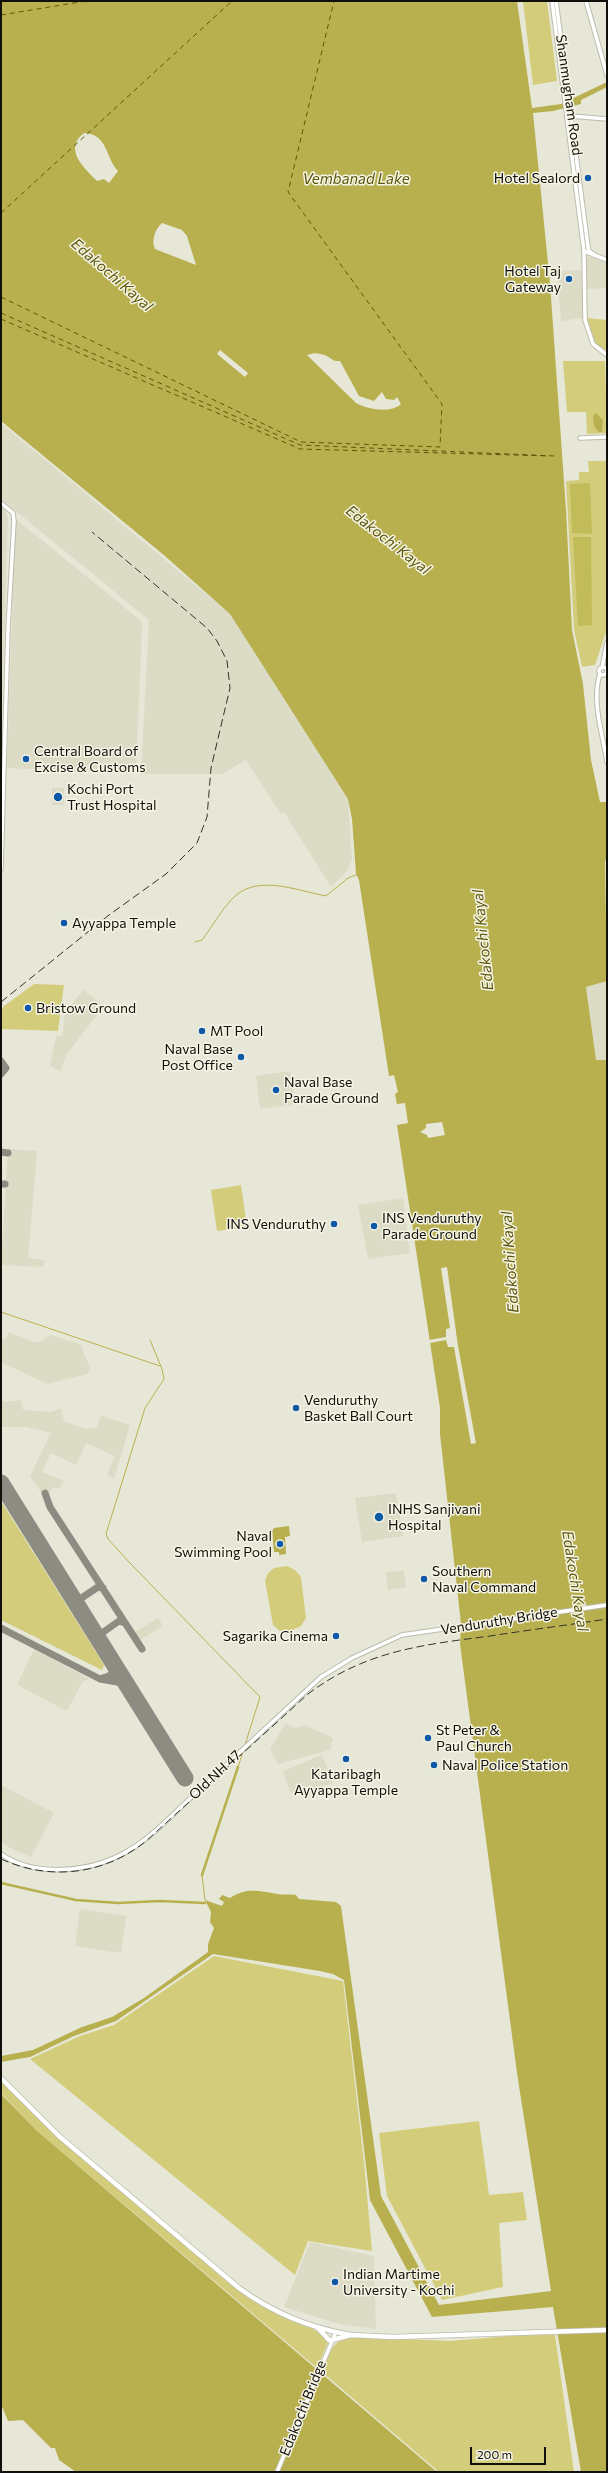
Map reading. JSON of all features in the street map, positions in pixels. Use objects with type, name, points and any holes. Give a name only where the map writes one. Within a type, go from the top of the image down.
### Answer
[{"type":"highway","points":[[1,2078],[59,2136],[239,2288],[272,2309],[318,2328],[351,2335],[393,2337],[607,2330]]},
{"type":"highway","points":[[318,2328],[330,2342],[351,2335]]},
{"type":"main road","name":"Shanmugham Road","points":[[552,1],[578,178],[587,251],[587,330],[596,348],[607,355]]},
{"type":"main road","name":"Shanmugham Road","points":[[556,1],[564,83]]},
{"type":"main road","points":[[586,1],[607,75]]},
{"type":"main road","name":"Shanmugham Road","points":[[568,109],[571,116],[572,137]]},
{"type":"main road","points":[[571,116],[607,119]]},
{"type":"main road","points":[[587,251],[607,260]]},
{"type":"main road","points":[[580,438],[607,436]]},
{"type":"main road","points":[[1,503],[13,514],[1,869]]},
{"type":"main road","points":[[607,642],[597,684],[598,704],[607,762]]},
{"type":"main road","points":[[600,674],[606,675],[606,670],[602,668]]},
{"type":"main road","name":"Venduruthy Bridge","points":[[416,1634],[607,1605]]},
{"type":"main road","name":"Old NH 47","points":[[1,1854],[33,1866],[62,1869],[94,1865],[126,1852],[158,1828],[321,1677],[352,1658],[396,1637],[416,1634]]},
{"type":"main road","name":"Edakochi Bridge","points":[[277,2472],[334,2332]]},
{"type":"shaded area","points":[[523,1],[547,1],[557,81],[533,85]]},
{"type":"shaded area","points":[[587,256],[607,262],[607,288],[587,289]]},
{"type":"shaded area","points":[[581,270],[583,318],[561,321],[557,271]]},
{"type":"shaded area","points":[[587,318],[607,320],[607,350],[598,346],[592,338]]},
{"type":"shaded area","points":[[563,361],[605,361],[607,433],[587,434],[586,412],[567,412]]},
{"type":"shaded area","points":[[1,423],[230,614],[348,799],[352,859],[347,871],[331,887],[284,812],[280,813],[246,760],[222,774],[141,774],[149,620],[1,499]]},
{"type":"shaded area","points":[[588,461],[607,461],[607,629],[595,665],[582,667],[574,630],[566,481],[579,480],[579,472],[589,472]]},
{"type":"shaded area","points":[[590,483],[592,534],[572,533],[570,484]]},
{"type":"shaded area","points":[[1,505],[5,509],[8,518],[1,735]]},
{"type":"shaded area","points":[[17,520],[140,620],[142,625],[136,773],[7,768],[15,524]]},
{"type":"shaded area","points":[[573,537],[591,537],[592,625],[578,626]]},
{"type":"shaded area","name":"Kochi Port Trust Hospital","points":[[52,788],[64,788],[64,805],[52,805]]},
{"type":"shaded area","points":[[607,981],[607,1060],[596,1061],[586,987]]},
{"type":"shaded area","points":[[34,984],[64,985],[58,1031],[1,1029],[1,1011],[4,1006]]},
{"type":"shaded area","points":[[83,990],[104,1006],[66,1055],[61,1071],[50,1066],[56,1036],[62,1037],[65,1013]]},
{"type":"shaded area","name":"Naval Base Parade Ground","points":[[290,1071],[296,1104],[260,1109],[256,1076]]},
{"type":"shaded area","points":[[8,1149],[37,1151],[28,1258],[44,1260],[43,1267],[1,1265]]},
{"type":"shaded area","points":[[241,1185],[247,1227],[217,1231],[211,1190]]},
{"type":"shaded area","points":[[403,1198],[410,1253],[368,1259],[358,1205]]},
{"type":"shaded area","points":[[9,1332],[34,1342],[40,1342],[50,1335],[80,1344],[90,1367],[88,1374],[47,1384],[1,1362],[1,1338],[5,1340]]},
{"type":"shaded area","points":[[1,1399],[4,1402],[21,1400],[23,1410],[51,1412],[61,1408],[64,1421],[85,1429],[97,1427],[101,1416],[130,1425],[114,1479],[107,1475],[115,1456],[86,1443],[76,1465],[51,1453],[42,1472],[64,1481],[59,1489],[53,1487],[49,1494],[41,1492],[30,1476],[51,1433],[26,1427],[1,1427]]},
{"type":"shaded area","name":"INHS Sanjivani Hospital","points":[[396,1493],[403,1536],[362,1542],[355,1498]]},
{"type":"shaded area","points":[[1,1501],[104,1665],[102,1670],[1,1620]]},
{"type":"shaded area","points":[[287,1566],[295,1570],[301,1577],[306,1618],[301,1626],[288,1632],[280,1631],[273,1625],[265,1581],[268,1573],[274,1568]]},
{"type":"shaded area","points":[[404,1571],[406,1587],[388,1590],[386,1572]]},
{"type":"shaded area","points":[[158,1618],[163,1626],[140,1640],[135,1632]]},
{"type":"shaded area","points":[[34,1649],[90,1679],[83,1681],[67,1711],[17,1685]]},
{"type":"shaded area","points":[[286,1723],[294,1728],[305,1725],[333,1738],[330,1750],[278,1764],[270,1749]]},
{"type":"shaded area","points":[[322,1755],[333,1783],[314,1790],[312,1785],[290,1793],[283,1771]]},
{"type":"shaded area","points":[[1,1785],[54,1813],[31,1857],[10,1848],[1,1842]]},
{"type":"shaded area","points":[[80,1909],[126,1916],[121,1953],[75,1946]]},
{"type":"shaded area","points":[[214,1956],[343,1981],[364,2162],[372,2251],[308,2241],[295,2275],[30,2059],[80,2036],[114,2025]]},
{"type":"shaded area","points":[[1,2081],[55,2135],[240,2292],[264,2307],[310,2327],[323,2336],[328,2342],[317,2368],[36,2130],[1,2093]]},
{"type":"shaded area","points":[[479,2121],[489,2195],[523,2192],[527,2220],[499,2223],[503,2287],[442,2300],[387,2196],[379,2133]]},
{"type":"shaded area","name":"Indian Martime University - Kochi","points":[[310,2242],[374,2256],[376,2329],[339,2324],[284,2307]]},
{"type":"shaded area","points":[[534,2334],[555,2335],[574,2472],[439,2472],[322,2372],[329,2354],[335,2345],[339,2341],[352,2337],[450,2341]]},
{"type":"water","name":"Vembanad Lake","points":[[1,1],[517,1],[532,108],[561,104],[607,82],[607,87],[581,100],[581,104],[553,111],[533,113],[550,283],[566,510],[572,630],[583,684],[591,760],[600,802],[607,802],[607,860],[605,861],[607,981],[586,987],[596,1060],[607,1060],[607,2472],[581,2472],[553,2307],[432,2317],[370,2200],[344,1980],[333,1974],[320,1971],[213,1954],[116,2021],[74,2036],[30,2057],[1,2062],[1,2056],[33,2050],[82,2027],[112,2017],[144,1998],[208,1952],[208,1944],[214,1928],[210,1922],[211,1912],[205,1900],[222,1906],[224,1902],[219,1899],[222,1895],[230,1898],[242,1892],[253,1891],[296,1895],[299,1899],[336,1902],[341,1906],[381,2196],[439,2305],[551,2291],[517,2073],[460,1644],[461,1624],[440,1434],[440,1408],[397,1125],[408,1123],[405,1103],[397,1104],[395,1094],[398,1092],[394,1075],[389,1076],[359,880],[356,874],[352,819],[348,799],[230,614],[165,556],[1,421]],"holes":[[[84,133],[92,134],[98,137],[118,171],[109,183],[104,179],[97,181],[78,158],[75,152],[75,145]],[[162,223],[182,230],[187,236],[196,265],[155,249],[153,242],[156,232]],[[315,353],[325,355],[335,361],[340,361],[359,396],[374,401],[382,392],[386,399],[394,400],[397,397],[401,404],[391,409],[378,410],[356,403],[307,355]]]},
{"type":"water","points":[[596,413],[603,420],[602,432],[599,432],[594,426],[593,416]]},
{"type":"water","name":"Naval Swimming Pool","points":[[289,1526],[290,1536],[285,1537],[286,1554],[279,1555],[279,1552],[274,1552],[272,1531],[274,1528]]},
{"type":"water","points":[[1,2094],[36,2130],[437,2472],[76,2472],[59,2460],[55,2448],[51,2448],[23,2420],[8,2421],[1,2404]]},
{"type":"pier","points":[[220,350],[248,373],[245,377],[217,354]]},
{"type":"pier","points":[[442,1122],[445,1135],[428,1138],[427,1135],[420,1132],[426,1128],[426,1124]]},
{"type":"pier","points":[[447,1267],[458,1346],[476,1443],[471,1444],[454,1347],[448,1347],[446,1340],[430,1343],[429,1340],[446,1337],[446,1329],[450,1328],[441,1268]]},
{"type":"waterway","points":[[195,942],[202,940],[231,900],[241,892],[252,887],[263,885],[276,886],[326,896],[348,878],[356,875]]},
{"type":"waterway","points":[[1,1312],[160,1366]]},
{"type":"waterway","points":[[150,1340],[162,1369],[164,1379],[145,1408],[106,1534],[108,1539],[129,1562],[260,1697],[245,1745]]},
{"type":"waterway","points":[[238,1767],[243,1752]]},
{"type":"waterway","points":[[202,1875],[238,1767]]},
{"type":"waterway","points":[[202,1875],[205,1900]]},
{"type":"waterway","points":[[1,1883],[76,1900],[118,1903],[160,1901],[205,1903]]},
{"type":"ferry route","points":[[1,15],[86,1]]},
{"type":"ferry route","points":[[1,213],[232,1]]},
{"type":"ferry route","points":[[1,297],[301,442],[440,447],[442,404],[288,192],[334,1]]},
{"type":"ferry route","points":[[1,313],[300,445],[555,456]]},
{"type":"ferry route","points":[[1,319],[300,449],[550,456]]},
{"type":"taxiway","points":[[1,1061],[6,1068],[1,1074]]},
{"type":"taxiway","points":[[1,1152],[8,1153]]},
{"type":"taxiway","points":[[45,1493],[50,1507],[142,1649]]},
{"type":"taxiway","points":[[78,1605],[80,1599],[98,1587],[103,1588]]},
{"type":"taxiway","points":[[99,1639],[102,1633],[119,1621],[125,1623]]},
{"type":"taxiway","points":[[1,1628],[100,1679],[123,1683],[132,1692]]},
{"type":"taxiway","points":[[102,1678],[109,1676],[113,1672],[111,1659]]},
{"type":"runway","points":[[1,1483],[185,1778]]},
{"type":"railway","points":[[1,1002],[109,915],[166,874],[197,843],[207,817],[211,768],[230,688],[227,661],[217,641],[207,628],[92,532]]},
{"type":"railway","points":[[1,1859],[20,1866],[57,1872],[94,1868],[112,1862],[129,1853],[145,1842],[308,1694],[329,1680],[372,1659],[394,1652],[440,1643],[607,1619]]},
{"type":"place","name":"Hotel Sealord","points":[[588,178]]},
{"type":"place","name":"Hotel Taj Gateway","points":[[569,279]]},
{"type":"place","name":"Central Board of Excise & Customs","points":[[26,759]]},
{"type":"place","name":"Kochi Port Trust Hospital","points":[[58,797]]},
{"type":"place","name":"Ayyappa Temple","points":[[64,923]]},
{"type":"place","name":"Bristow Ground","points":[[28,1008]]},
{"type":"place","name":"MT Pool","points":[[202,1031]]},
{"type":"place","name":"Naval Base Post Office","points":[[241,1057]]},
{"type":"place","name":"Naval Base Parade Ground","points":[[276,1090]]},
{"type":"place","name":"INS Venduruthy","points":[[334,1224]]},
{"type":"place","name":"INS Venduruthy Parade Ground","points":[[374,1226]]},
{"type":"place","name":"Venduruthy Basket Ball Court","points":[[296,1408]]},
{"type":"place","name":"INHS Sanjivani Hospital","points":[[379,1517]]},
{"type":"place","name":"Naval Swimming Pool","points":[[280,1544]]},
{"type":"place","name":"Southern Naval Command","points":[[424,1579]]},
{"type":"place","name":"Sagarika Cinema","points":[[336,1636]]},
{"type":"place","name":"St Peter & Paul Church","points":[[428,1738]]},
{"type":"place","name":"Kataribagh Ayyappa Temple","points":[[346,1759]]},
{"type":"place","name":"Naval Police Station","points":[[434,1765]]},
{"type":"place","name":"Indian Martime University - Kochi","points":[[335,2282]]},
{"type":"water label","name":"Edakochi Kayal","points":[[112,275]]},
{"type":"water label","name":"Edakochi Kayal","points":[[388,540]]},
{"type":"water label","name":"Edakochi Kayal","points":[[483,940]]},
{"type":"water label","name":"Edakochi Kayal","points":[[510,1262]]},
{"type":"water label","name":"Edakochi Kayal","points":[[575,1581]]}]
